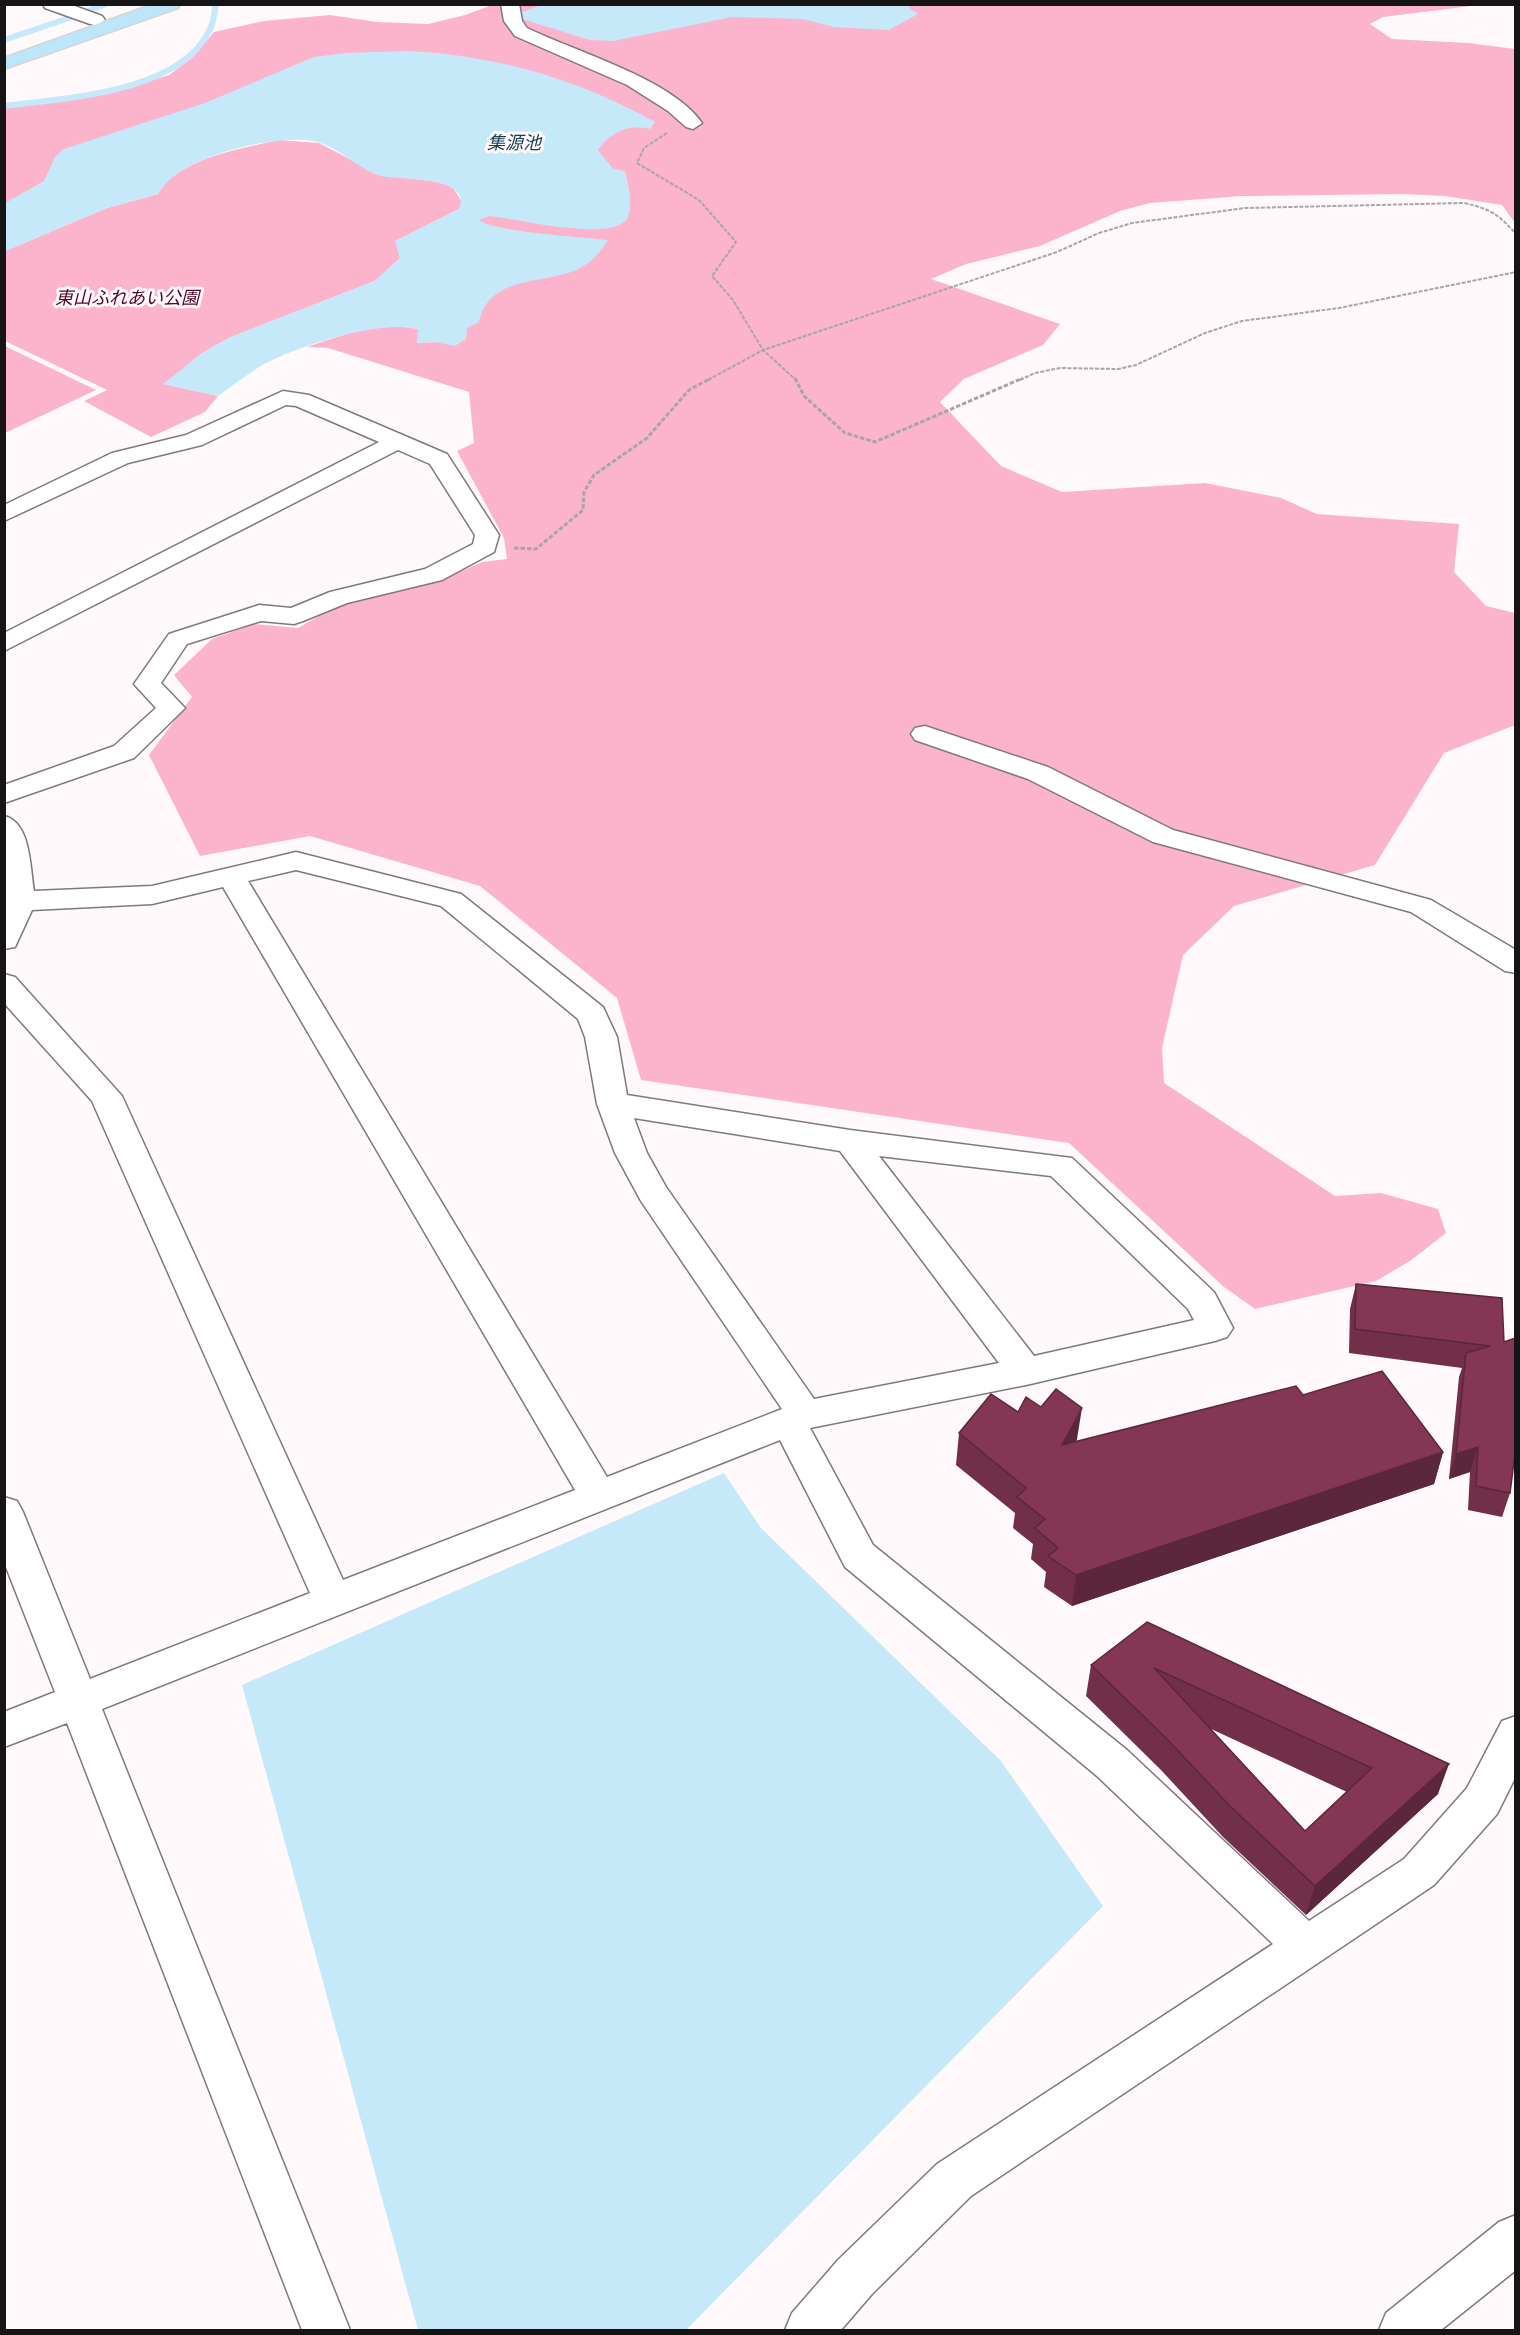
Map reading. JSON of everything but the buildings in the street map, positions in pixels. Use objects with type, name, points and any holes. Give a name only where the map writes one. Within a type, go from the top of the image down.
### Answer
[{"type":"main road","points":[[4,53],[140,4]]},
{"type":"main road","points":[[4,64],[172,4]]},
{"type":"street","points":[[51,4],[96,20]]},
{"type":"street","points":[[508,4],[512,7],[513,21],[521,33],[639,85],[676,105],[693,123]]},
{"type":"street","points":[[4,514],[120,458],[194,440],[283,398],[301,400],[439,459],[487,536],[485,546],[477,553],[433,575],[339,597],[294,616],[259,613],[178,639],[147,684],[172,708],[124,752],[4,795]]},
{"type":"street","points":[[4,643],[398,441]]},
{"type":"street","points":[[925,734],[1038,773],[1163,836],[1421,906],[1515,964]]},
{"type":"street","points":[[4,824],[8,829],[21,901],[4,940]]},
{"type":"street","points":[[21,901],[89,900],[152,895],[296,861],[451,900],[592,1014],[601,1037],[613,1104],[631,1153],[797,1418],[859,1556],[1112,1763],[1306,1947]]},
{"type":"street","points":[[230,875],[598,1495]]},
{"type":"street","points":[[4,984],[106,1096],[333,1600]]},
{"type":"street","points":[[4,1730],[797,1418],[1026,1371],[1215,1328],[1202,1301],[1060,1166],[850,1141],[613,1104]]},
{"type":"street","points":[[850,1141],[1026,1371]]},
{"type":"street","points":[[4,1512],[326,2331]]},
{"type":"street","points":[[809,2331],[855,2277],[954,2180],[1419,1872],[1482,1801],[1515,1733]]},
{"type":"street","points":[[1403,2331],[1515,2239]]},
{"type":"path","points":[[693,123],[664,135],[644,148],[638,163],[699,200],[736,242],[712,276],[733,300],[763,350],[794,376],[804,396],[845,433],[875,441],[1035,373],[1060,368],[1118,369],[1136,365],[1205,333],[1242,321],[1349,306],[1480,277],[1515,272]]},
{"type":"path","points":[[485,546],[536,549],[583,510],[584,492],[594,475],[647,438],[689,390],[763,350],[1057,252],[1099,233],[1132,223],[1245,208],[1288,205],[1464,203],[1488,208],[1501,216],[1515,234]]},
{"type":"green space","points":[[495,4],[1479,5],[1383,17],[1370,24],[1392,39],[1468,43],[1515,49],[1515,223],[1502,205],[1445,196],[1403,194],[1242,196],[1150,203],[1120,211],[1040,246],[966,264],[931,279],[1060,324],[1043,345],[964,379],[940,402],[1001,466],[1062,492],[1205,483],[1281,498],[1317,514],[1459,524],[1454,572],[1486,606],[1515,613],[1515,725],[1444,753],[1375,865],[1234,906],[1183,955],[1162,1048],[1164,1083],[1335,1196],[1381,1193],[1438,1209],[1446,1233],[1410,1261],[1376,1281],[1255,1309],[1224,1287],[1069,1143],[641,1080],[617,998],[480,886],[310,836],[200,856],[149,755],[192,697],[174,675],[212,639],[254,624],[298,628],[345,601],[455,574],[482,562],[507,559],[504,538],[457,451],[474,443],[469,392],[328,348],[307,347],[362,330],[391,327],[418,329],[418,343],[435,342],[478,187],[343,118],[163,140],[5,227],[4,108],[119,91],[169,75],[193,57],[214,32],[264,21],[330,15],[377,22],[428,24],[465,15]]},
{"type":"green space","name":"東山ふれあい公園","points":[[279,140],[319,143],[380,175],[439,182],[452,186],[462,202],[459,209],[396,241],[400,258],[375,281],[231,337],[202,353],[164,384],[218,396],[205,412],[151,437],[84,401],[107,390],[5,341],[5,251],[107,208],[158,194],[179,172],[212,157]]},
{"type":"green space","points":[[5,346],[96,390],[5,433]]},
{"type":"water","points":[[544,4],[908,4],[910,9],[918,14],[889,30],[834,27],[802,19],[732,17],[613,41],[590,40],[525,20],[517,14]]},
{"type":"water","name":"集源池","points":[[407,51],[472,58],[535,72],[596,93],[655,122],[650,129],[634,128],[620,131],[608,138],[598,150],[613,169],[625,171],[630,206],[628,217],[620,225],[605,229],[586,229],[489,216],[479,220],[520,231],[608,240],[603,248],[582,267],[554,277],[522,283],[495,295],[485,306],[479,322],[467,328],[466,339],[455,346],[435,342],[417,343],[418,329],[381,328],[337,337],[293,351],[259,367],[218,396],[163,384],[202,353],[231,337],[375,281],[400,258],[395,241],[459,209],[460,198],[455,190],[444,184],[378,175],[317,142],[279,141],[230,150],[185,169],[168,181],[158,194],[107,208],[5,251],[5,203],[44,181],[55,157],[64,149],[205,103],[314,57],[346,53]]},
{"type":"water","points":[[724,1473],[761,1528],[1001,1761],[1103,1906],[686,2330],[418,2330],[242,1685]]},
{"type":"waterway","points":[[88,11],[106,4]]},
{"type":"waterway","points":[[4,106],[57,100],[118,89],[147,80],[173,68],[194,52],[209,31],[216,4]]},
{"type":"waterway","points":[[4,40],[72,17]]}]
